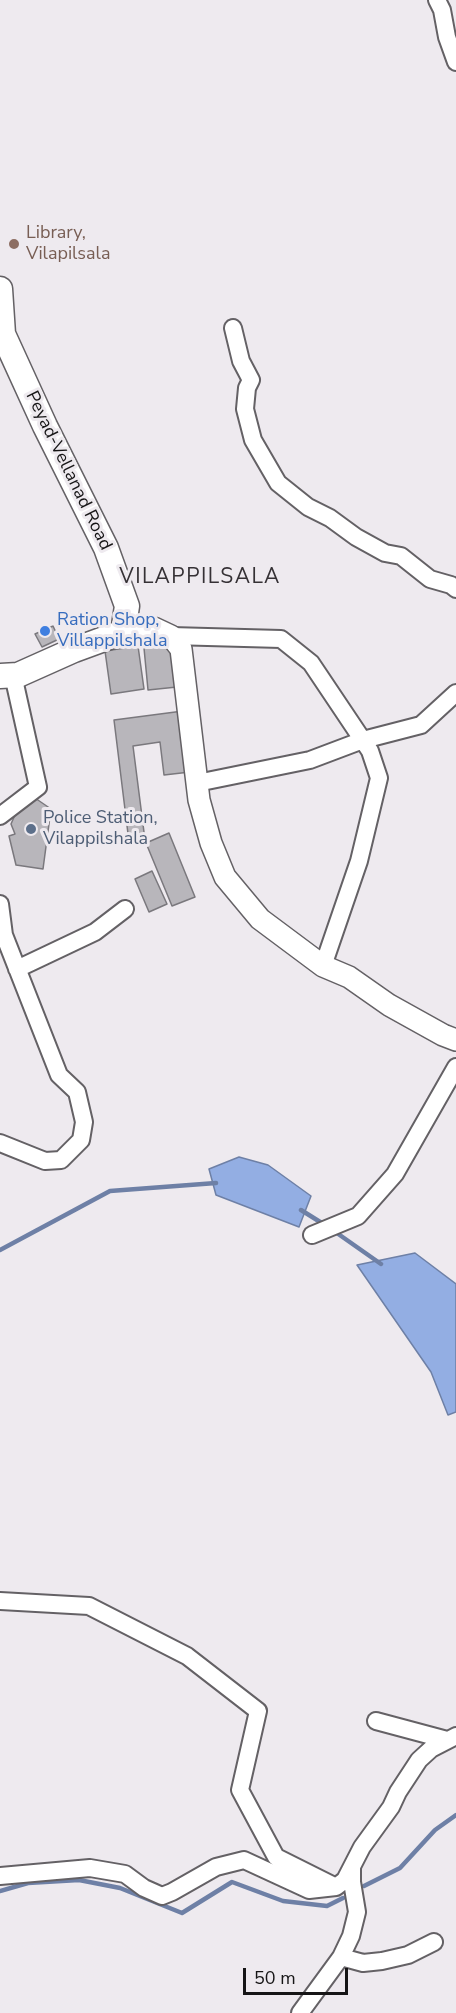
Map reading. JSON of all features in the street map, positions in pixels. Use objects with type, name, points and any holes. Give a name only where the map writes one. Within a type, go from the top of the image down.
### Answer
[{"type":"main road","name":"Peyad-Vellanad Road","points":[[0,289],[3,334],[45,426],[106,548],[127,606],[123,632]]},
{"type":"main road","points":[[7,675],[18,675],[74,650],[123,632]]},
{"type":"street","points":[[437,0],[442,10],[447,37],[456,62]]},
{"type":"street","points":[[233,328],[241,361],[251,380],[247,388],[245,409],[253,440],[278,483],[308,507],[330,518],[356,537],[385,553],[401,556],[430,579],[451,585],[456,589]]},
{"type":"street","points":[[123,632],[141,626],[154,628],[171,636],[281,639],[311,663],[370,751],[379,778],[359,861],[323,966]]},
{"type":"street","points":[[171,636],[181,649],[197,783],[211,843],[225,877],[260,919],[323,966],[349,977],[389,1005],[456,1040]]},
{"type":"street","points":[[0,816],[38,787],[7,675]]},
{"type":"street","points":[[197,783],[310,760],[363,740],[421,725],[456,693]]},
{"type":"street","points":[[0,904],[4,935],[59,1075],[77,1092],[84,1122],[81,1140],[61,1160],[45,1161],[0,1143]]},
{"type":"street","points":[[18,969],[95,932],[125,909]]},
{"type":"street","points":[[312,1234],[357,1216],[395,1174],[456,1067]]},
{"type":"street","points":[[0,1601],[89,1606],[187,1656],[258,1711],[240,1790],[276,1857],[336,1887]]},
{"type":"street","points":[[376,1721],[451,1738]]},
{"type":"street","points":[[0,1876],[90,1868],[125,1874],[144,1888],[162,1896],[216,1867],[244,1860],[309,1890],[336,1887],[345,1880],[362,1847],[387,1814],[419,1760],[431,1749],[451,1738]]},
{"type":"street","points":[[300,2013],[341,1957],[351,1936],[357,1912],[352,1867]]},
{"type":"street","points":[[341,1957],[363,1963],[382,1961],[408,1955],[434,1942]]},
{"type":"water","points":[[239,1157],[268,1165],[311,1196],[299,1227],[216,1195],[209,1169]]},
{"type":"water","points":[[415,1253],[456,1284],[456,1412],[448,1415],[431,1372],[357,1265]]},
{"type":"building","points":[[53,626],[59,639],[42,647],[35,634]]},
{"type":"building","points":[[173,645],[177,687],[148,690],[144,648]]},
{"type":"building","points":[[138,646],[144,689],[111,694],[105,651]]},
{"type":"building","points":[[183,711],[190,772],[164,775],[160,742],[133,746],[145,840],[129,842],[114,720]]},
{"type":"building","name":"Police Station, Vilappilshala","points":[[35,798],[51,809],[43,869],[16,865],[9,836],[15,834],[11,824],[18,808]]},
{"type":"building","points":[[169,833],[195,897],[172,906],[146,843]]},
{"type":"building","points":[[152,871],[167,904],[149,912],[135,879]]},
{"type":"waterway","points":[[0,1250],[110,1191],[216,1183]]},
{"type":"waterway","points":[[301,1210],[325,1225]]},
{"type":"waterway","points":[[334,1231],[381,1264]]},
{"type":"waterway","points":[[364,1886],[400,1868],[435,1830],[456,1815]]},
{"type":"waterway","points":[[0,1891],[28,1883],[79,1880],[120,1888],[182,1913],[232,1882],[283,1901],[327,1906],[343,1898]]},
{"type":"place","name":"Library, Vilapilsala","points":[[14,244]]},
{"type":"place","name":"Ration Shop, Villappilshala","points":[[45,631]]},
{"type":"place","name":"Police Station, Vilappilshala","points":[[31,829]]},
{"type":"district","name":"VILAPPILSALA","points":[[200,578]]}]
